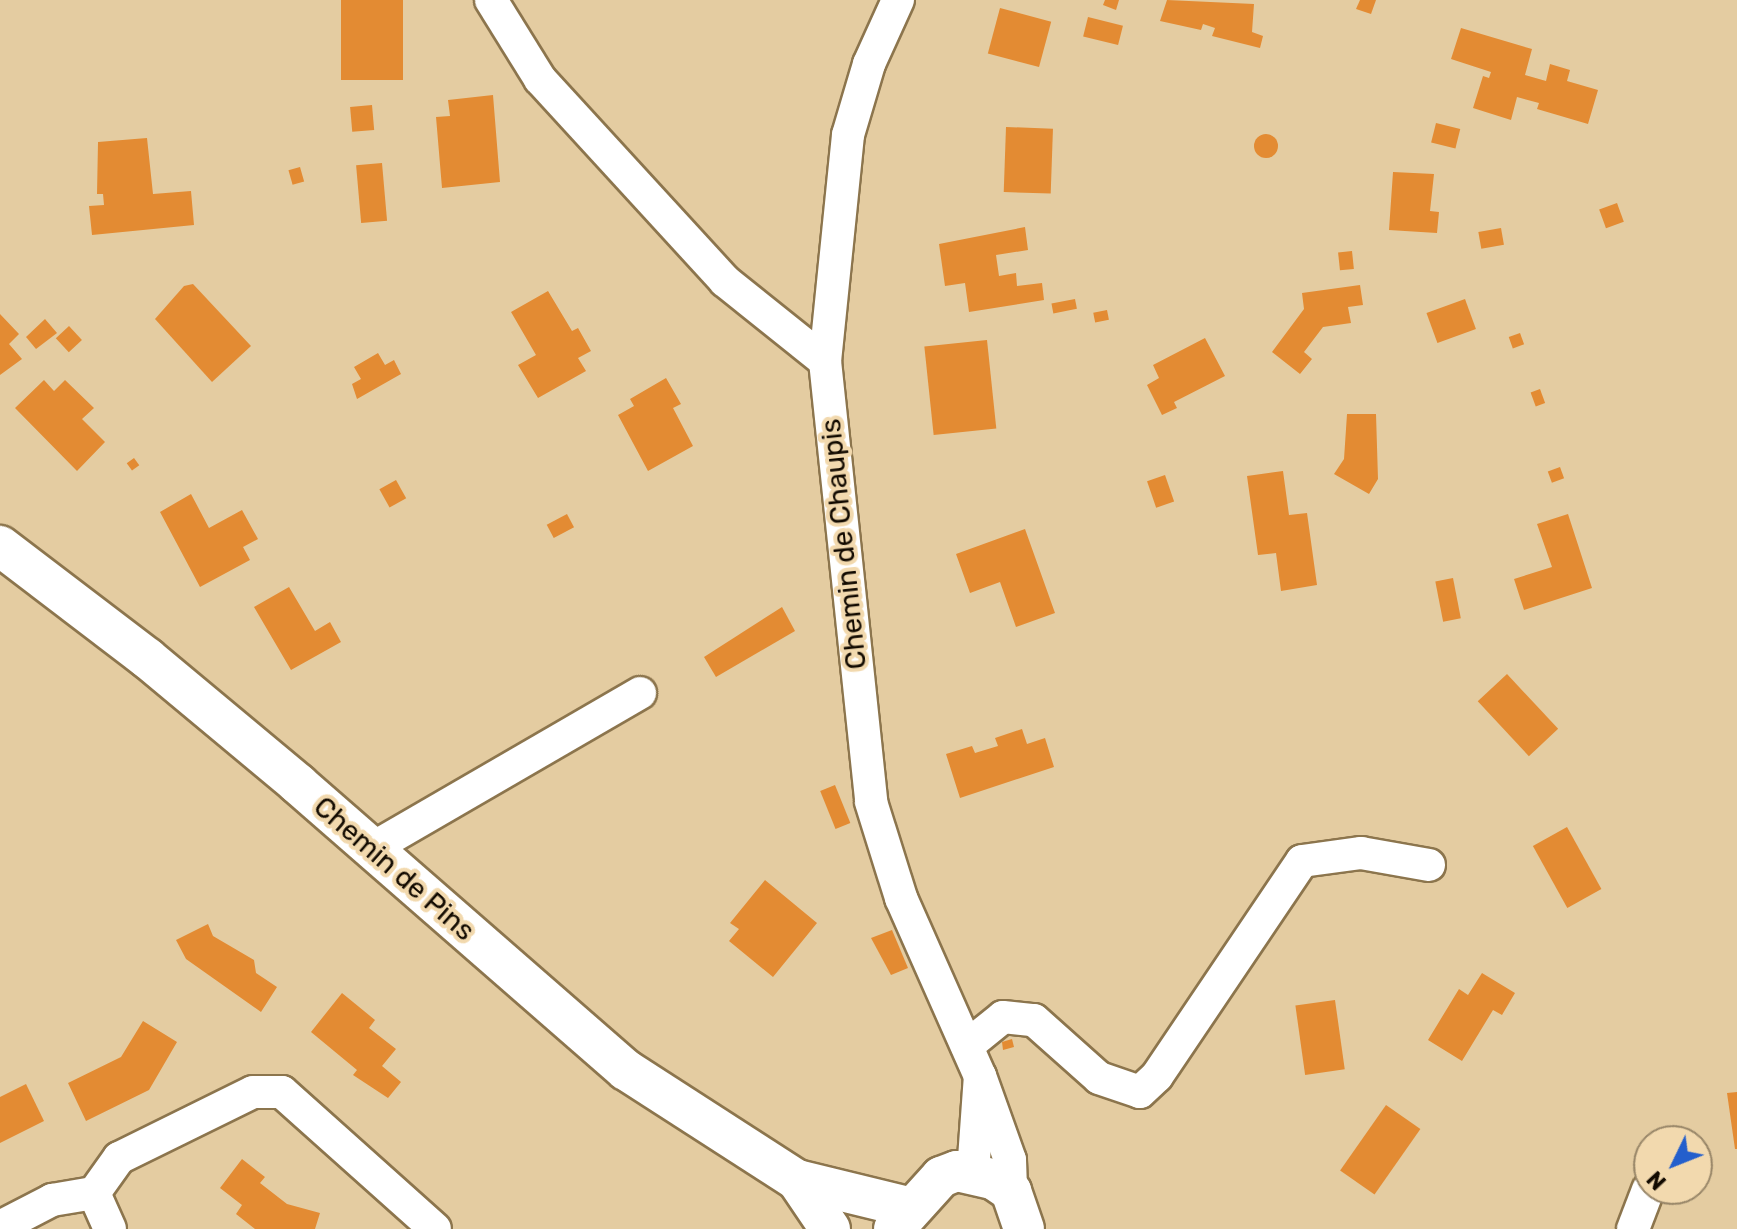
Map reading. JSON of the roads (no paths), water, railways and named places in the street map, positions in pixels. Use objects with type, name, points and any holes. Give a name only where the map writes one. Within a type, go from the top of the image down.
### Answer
[{"type":"street","points":[[491,0],[540,79],[725,281],[825,361]]},
{"type":"street","name":"Chemin de Chaupis","points":[[898,0],[869,64],[848,135],[825,361],[871,802],[901,898],[980,1076],[1010,1160],[1022,1219]]},
{"type":"street","name":"Chemin de Pins","points":[[0,546],[147,658],[626,1070],[797,1180],[903,1219]]},
{"type":"street","points":[[371,849],[640,693]]},
{"type":"street","points":[[967,1046],[1003,1017],[1034,1020],[1099,1078],[1140,1092],[1157,1076],[1302,861],[1361,853],[1429,865]]},
{"type":"street","name":"Chemin de Chaupis","points":[[973,1173],[980,1076]]},
{"type":"street","points":[[0,1227],[52,1200],[94,1193],[119,1158],[253,1092],[282,1092],[435,1229]]},
{"type":"street","points":[[903,1219],[941,1177],[973,1173],[1022,1219]]},
{"type":"street","name":"Chemin de Pins","points":[[797,1180],[830,1229]]},
{"type":"street","points":[[94,1193],[110,1229]]},
{"type":"street","points":[[1633,1229],[1642,1205]]}]
